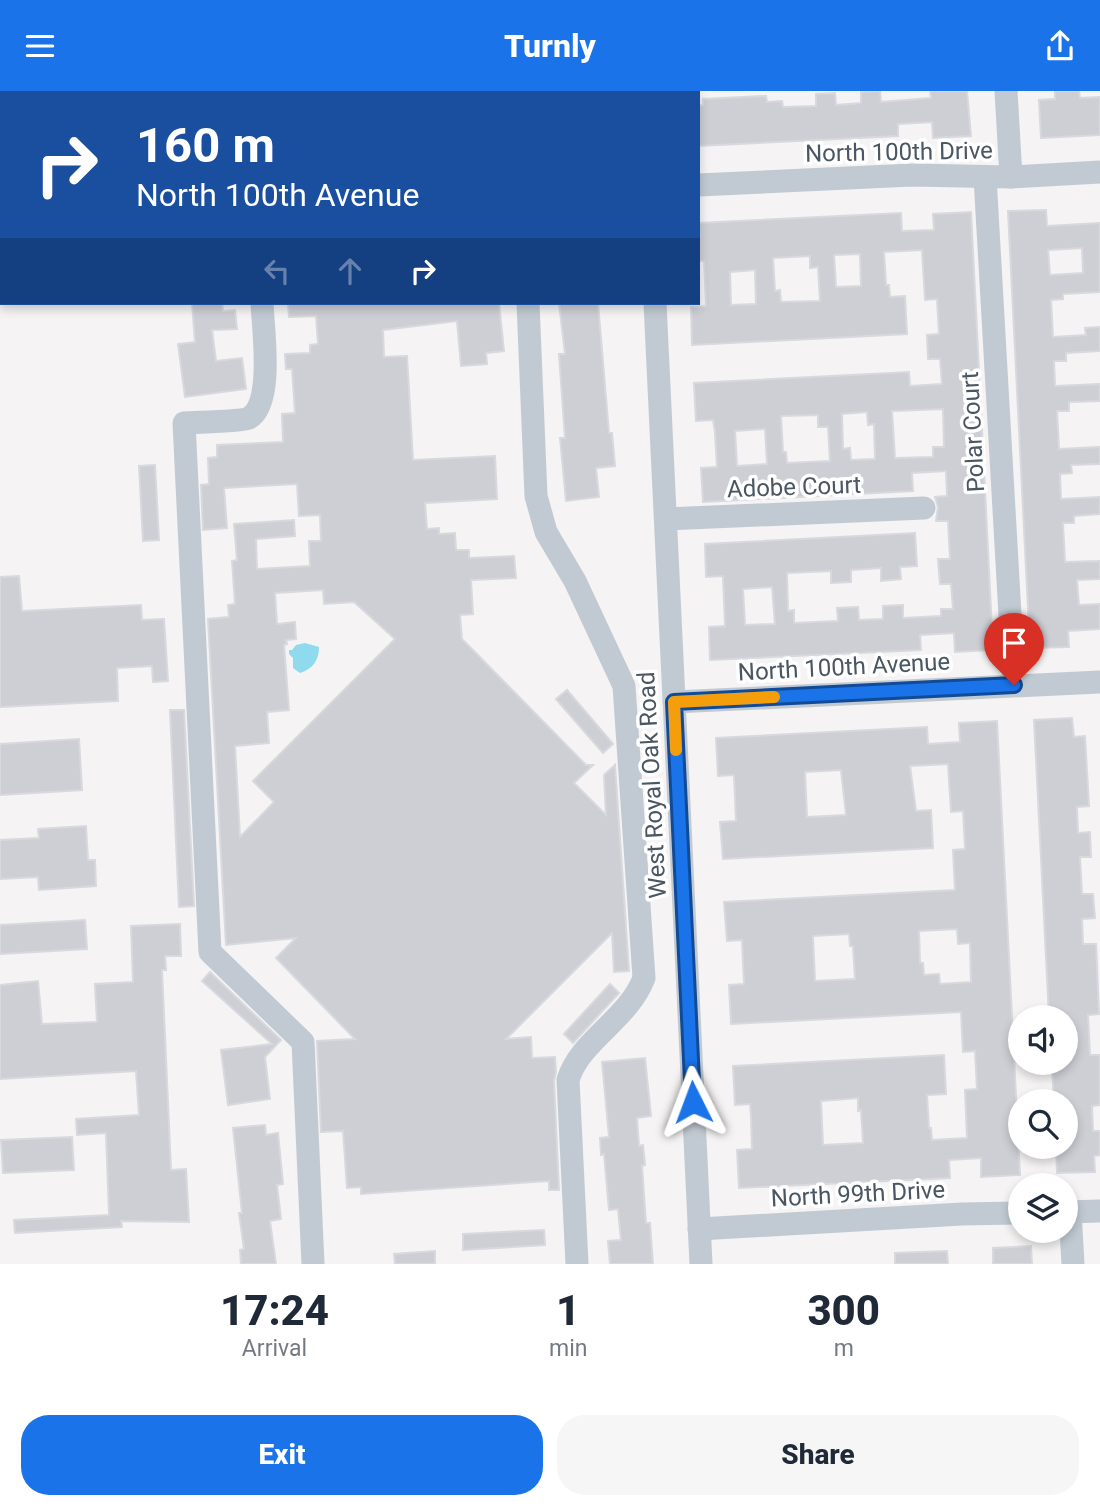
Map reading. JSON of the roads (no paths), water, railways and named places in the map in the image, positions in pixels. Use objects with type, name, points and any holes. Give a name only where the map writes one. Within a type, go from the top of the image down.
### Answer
[{"type":"street","points":[[1006,91],[1011,177]]},
{"type":"street","name":"North 100th Drive","points":[[700,185],[912,174],[1011,177],[1100,172]]},
{"type":"street","name":"Polar Court","points":[[985,177],[1014,685]]},
{"type":"street","points":[[262,305],[265,389],[259,408],[248,419],[184,423],[210,952],[303,1042],[313,1264]]},
{"type":"street","points":[[528,305],[536,496],[539,509],[546,532],[580,591],[624,685],[644,978],[638,993],[625,1010],[582,1053],[568,1080],[577,1264]]},
{"type":"street","name":"West Royal Oak Road","points":[[655,305],[701,1264]]},
{"type":"street","name":"Adobe Court","points":[[666,519],[924,508]]},
{"type":"street","name":"North 100th Avenue","points":[[674,702],[1100,682]]},
{"type":"street","points":[[1078,1212],[1100,1211]]},
{"type":"street","name":"North 99th Drive","points":[[699,1230],[1008,1213]]},
{"type":"street","points":[[1071,1243],[1073,1264]]},
{"type":"water","points":[[305,643],[319,647],[319,652],[312,666],[300,673],[293,668],[293,658],[289,650]]}]
